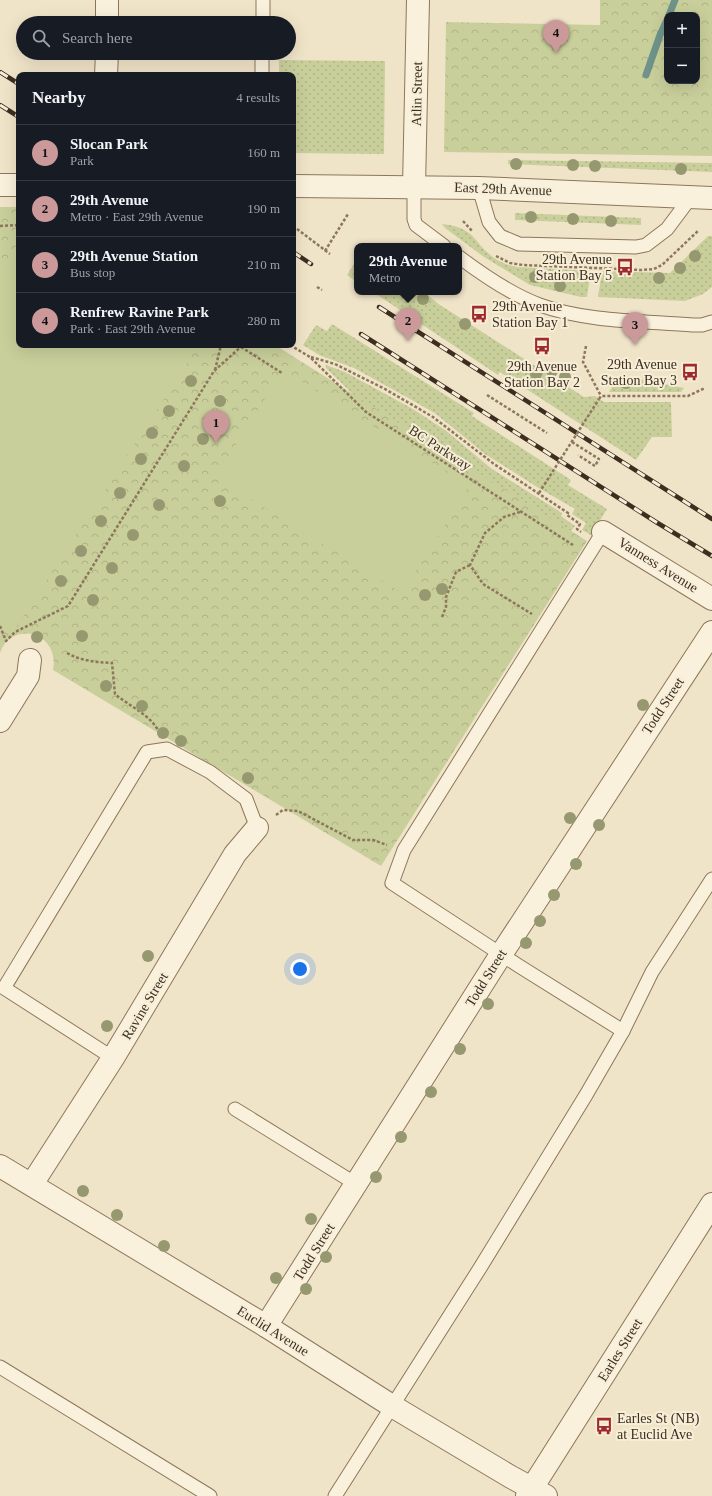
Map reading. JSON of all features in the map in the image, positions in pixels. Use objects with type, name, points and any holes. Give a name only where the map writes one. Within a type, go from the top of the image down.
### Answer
[{"type":"street","points":[[107,0],[107,16]]},
{"type":"street","name":"Atlin Street","points":[[414,187],[418,0]]},
{"type":"street","points":[[106,60],[106,72]]},
{"type":"street","points":[[0,185],[16,185]]},
{"type":"street","name":"East 29th Avenue","points":[[296,186],[479,188],[702,197]]},
{"type":"street","name":"Vanness Avenue","points":[[600,537],[712,599]]},
{"type":"street","name":"Todd Street","points":[[266,1326],[502,953],[712,632]]},
{"type":"street","points":[[0,721],[28,676],[30,660]]},
{"type":"street","name":"Ravine Street","points":[[32,1184],[113,1058],[235,854],[257,828]]},
{"type":"street","name":"Euclid Avenue","points":[[0,1166],[266,1326],[392,1406],[535,1493]]},
{"type":"street","name":"Earles Street","points":[[535,1493],[712,1204]]},
{"type":"lane","points":[[263,0],[263,16]]},
{"type":"lane","points":[[262,60],[262,72]]},
{"type":"lane","points":[[414,187],[414,219],[416,225],[440,243]]},
{"type":"lane","points":[[479,188],[489,222],[500,236],[519,244],[636,247],[646,245],[668,229],[702,197]]},
{"type":"lane","points":[[462,259],[476,270],[524,298],[557,310],[590,317],[685,325],[702,325],[712,322]]},
{"type":"lane","points":[[600,537],[404,850],[392,883],[623,1031]]},
{"type":"lane","points":[[113,1058],[4,988],[147,752],[167,749],[210,772],[246,799],[257,828]]},
{"type":"lane","points":[[335,1496],[480,1268],[586,1095],[623,1031],[652,972],[712,879]]},
{"type":"lane","points":[[235,1110],[356,1184]]},
{"type":"lane","points":[[0,1367],[210,1496]]},
{"type":"path","points":[[325,251],[348,214]]},
{"type":"path","points":[[0,226],[16,225]]},
{"type":"path","points":[[296,228],[330,254]]},
{"type":"path","points":[[317,287],[322,290]]},
{"type":"path","points":[[586,346],[583,362],[600,398]]},
{"type":"path","points":[[214,371],[220,348]]},
{"type":"path","points":[[0,626],[6,641],[15,632],[68,606],[214,371],[240,348]]},
{"type":"path","points":[[245,348],[282,373]]},
{"type":"path","name":"BC Parkway","points":[[295,348],[310,357],[366,412],[589,555]]},
{"type":"path","points":[[310,357],[342,368],[385,389],[433,417],[494,464],[568,513],[567,515],[580,524],[577,529],[600,537]]},
{"type":"path","points":[[600,398],[688,396],[705,388]]},
{"type":"path","points":[[487,395],[547,433]]},
{"type":"path","points":[[539,494],[600,398]]},
{"type":"path","points":[[572,442],[599,459],[595,466],[578,455]]},
{"type":"path","points":[[442,617],[446,607],[446,597],[456,572],[470,565],[485,533],[504,517],[521,512]]},
{"type":"path","points":[[470,565],[483,584],[547,622]]},
{"type":"path","points":[[67,653],[76,658],[95,662],[112,663],[115,694],[156,726],[167,749]]},
{"type":"path","points":[[257,828],[283,810],[298,811],[353,840],[373,840],[404,850]]},
{"type":"green space","points":[[600,0],[712,0],[712,156],[444,152],[446,22],[600,25]]},
{"type":"green space","points":[[279,60],[385,61],[384,154],[296,153],[296,72],[279,72]]},
{"type":"green space","points":[[508,160],[712,163],[712,172],[508,164]]},
{"type":"green space","points":[[0,207],[16,207],[16,348],[280,348],[587,541],[381,866],[53,670],[53,657],[49,646],[42,639],[33,634],[14,636],[6,643],[0,653]]},
{"type":"green space","points":[[515,213],[641,218],[641,225],[515,220]]},
{"type":"green space","points":[[442,224],[463,229],[492,256],[511,266],[591,271],[587,297],[581,297],[530,285],[484,257],[445,228]]},
{"type":"green space","points":[[708,236],[712,236],[712,287],[703,294],[685,301],[598,297],[602,271],[670,273]]},
{"type":"green space","points":[[16,250],[16,348],[190,348],[195,351],[13,632],[0,624],[0,274]]},
{"type":"green space","points":[[354,264],[354,280],[347,275]]},
{"type":"green space","points":[[378,295],[428,295],[440,305],[584,397],[595,396],[604,402],[671,402],[672,437],[652,437],[636,460],[500,372],[498,375]]},
{"type":"green space","points":[[332,324],[474,413],[472,416],[571,480],[568,485],[607,509],[591,535],[582,530],[586,523],[572,514],[575,509],[485,454],[436,414],[354,368],[319,355],[303,345],[316,325],[327,331]]},
{"type":"green space","points":[[326,365],[345,372],[413,409],[445,430],[492,469],[562,513],[561,516],[575,526],[571,531],[586,541],[363,404],[326,368]]},
{"type":"green space","points":[[283,370],[469,486],[402,593],[216,477]]},
{"type":"green space","points":[[620,375],[684,388],[681,392],[609,392]]},
{"type":"waterway","points":[[670,12],[675,0]]},
{"type":"waterway","points":[[646,75],[664,26]]},
{"type":"railway","points":[[0,72],[16,82]]},
{"type":"railway","points":[[0,105],[16,115]]},
{"type":"railway","points":[[296,254],[311,264]]},
{"type":"railway","points":[[379,307],[712,519]]},
{"type":"railway","points":[[361,334],[712,556]]},
{"type":"place","name":"Renfrew Ravine Park","points":[[556,53]]},
{"type":"place","name":"29th Avenue Station Bay 5","points":[[625,267]]},
{"type":"place","name":"29th Avenue Station Bay 1","points":[[479,314]]},
{"type":"place","name":"29th Avenue","points":[[408,341]]},
{"type":"place","name":"29th Avenue Station","points":[[635,345]]},
{"type":"place","name":"29th Avenue Station Bay 2","points":[[542,346]]},
{"type":"place","name":"29th Avenue Station Bay 3","points":[[690,372]]},
{"type":"place","name":"Slocan Park","points":[[216,443]]},
{"type":"place","name":"Earles St (NB) at Euclid Ave","points":[[604,1426]]}]
